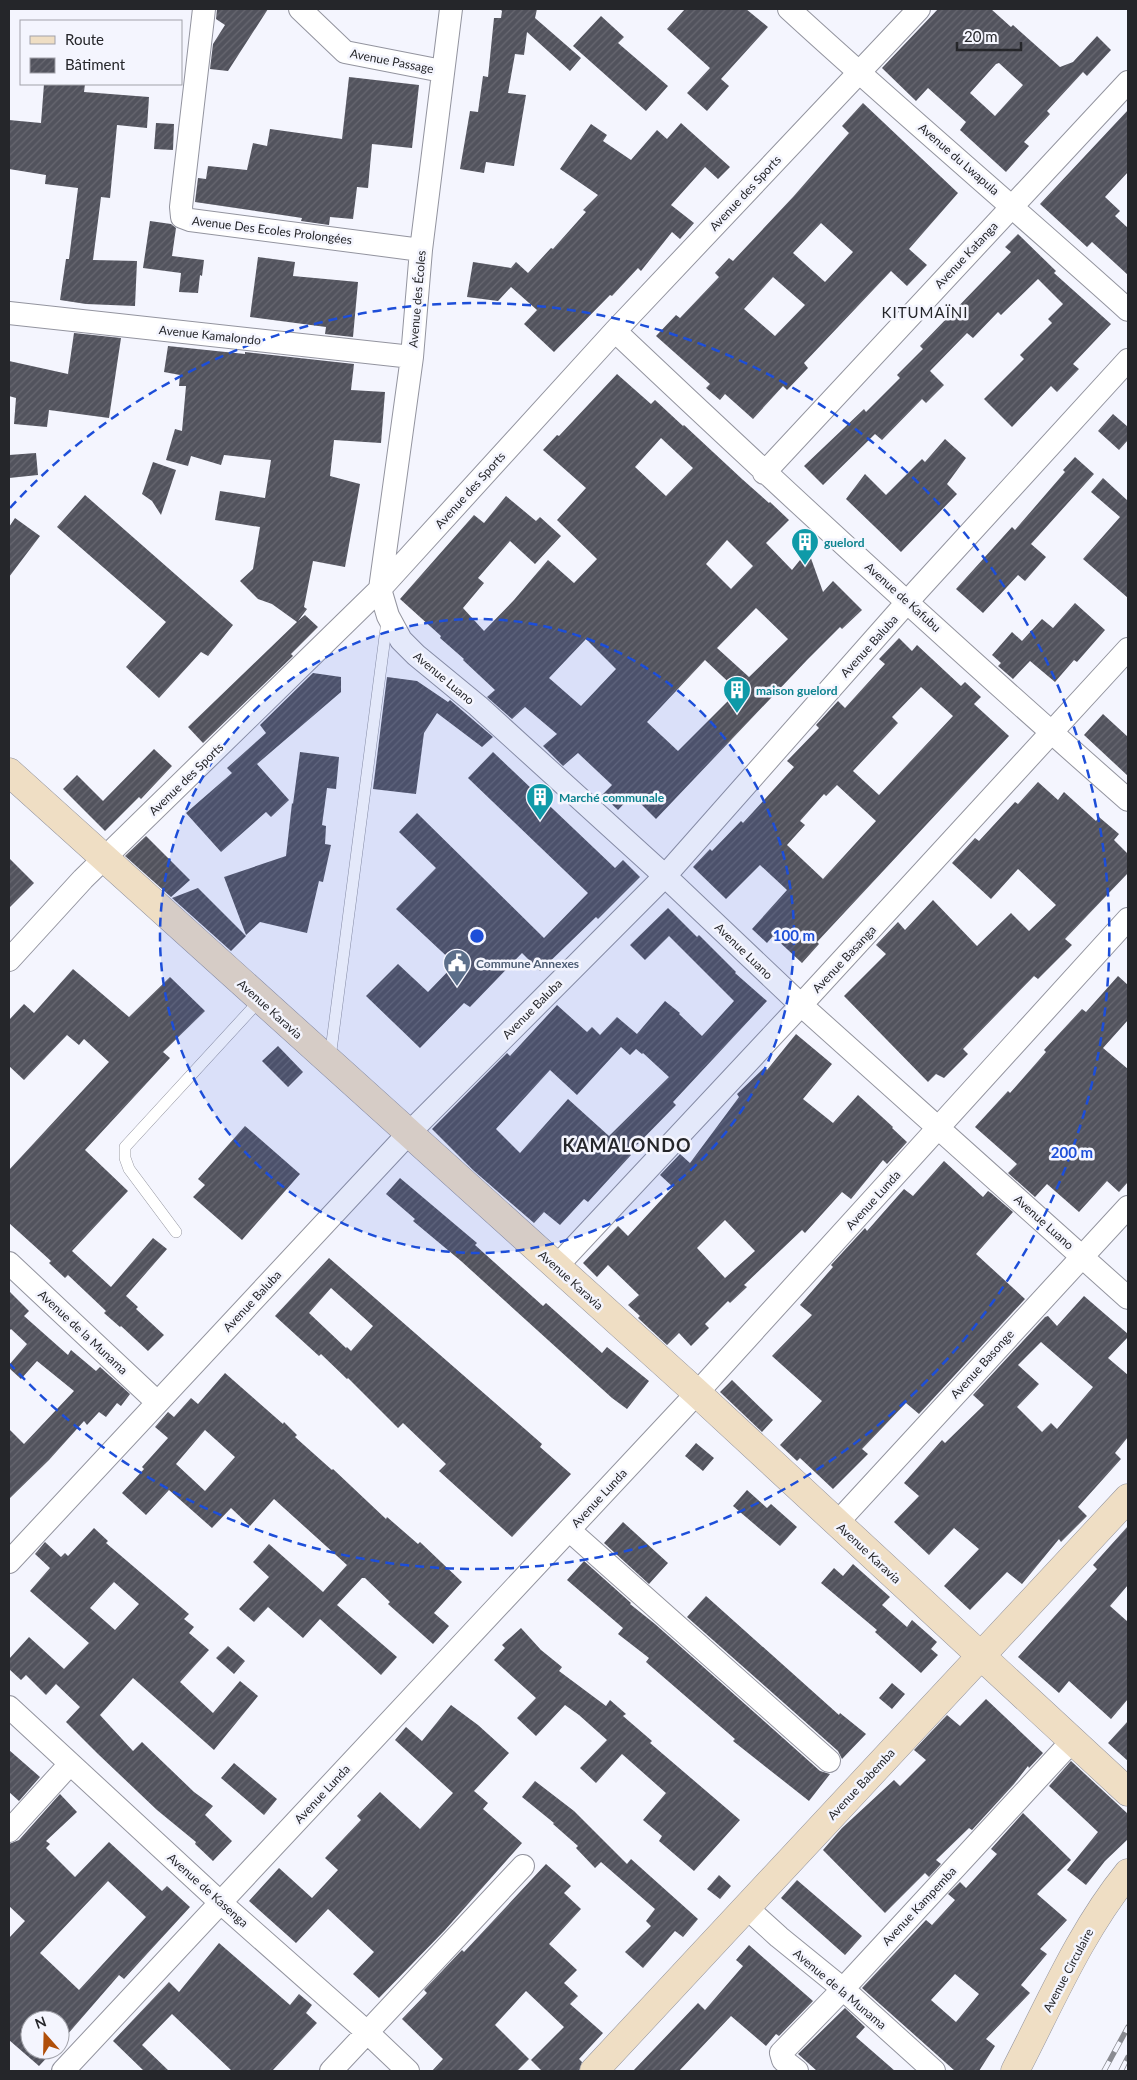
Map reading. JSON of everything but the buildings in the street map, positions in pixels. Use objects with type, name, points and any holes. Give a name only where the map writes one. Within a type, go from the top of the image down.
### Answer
[{"type":"street","name":"Avenue Des Ecoles Prolongées","points":[[204,9],[181,207],[182,217],[190,220],[421,250]]},
{"type":"street","name":"Avenue Passage","points":[[300,9],[345,52],[442,71]]},
{"type":"street","name":"Avenue des Écoles","points":[[380,589],[412,357],[421,250],[451,9]]},
{"type":"street","name":"Avenue du Lwapula","points":[[789,9],[1128,310]]},
{"type":"street","name":"Avenue des Sports","points":[[9,960],[103,859],[380,589],[614,331],[919,9]]},
{"type":"street","name":"Avenue Katanga","points":[[764,473],[1128,82]]},
{"type":"street","name":"Avenue Kamalondo","points":[[9,314],[412,357]]},
{"type":"street","name":"Avenue de Kafubu","points":[[614,331],[764,473],[1128,800]]},
{"type":"street","name":"Avenue Baluba","points":[[9,1562],[408,1134],[665,876],[908,602],[1128,360]]},
{"type":"street","name":"Avenue Luano","points":[[380,589],[388,616],[401,640],[416,656],[478,706],[665,876],[801,1005],[1128,1298]]},
{"type":"street","name":"Avenue Basanga","points":[[556,1266],[801,1005],[1128,649]]},
{"type":"street","name":"Avenue Karavia","points":[[9,772],[103,859],[697,1393],[836,1524],[1128,1792]]},
{"type":"street","name":"Avenue Lunda","points":[[63,2071],[697,1393],[1128,919]]},
{"type":"street","name":"Avenue Basonge","points":[[836,1524],[1128,1207]]},
{"type":"street","name":"Avenue de la Munama","points":[[9,1263],[157,1402]]},
{"type":"street","name":"Avenue Babemba","points":[[594,2071],[1128,1498]]},
{"type":"street","points":[[569,1530],[829,1761]]},
{"type":"street","name":"Avenue de Kasenga","points":[[9,1707],[220,1903],[368,2033],[408,2071]]},
{"type":"street","name":"Avenue Kampemba","points":[[797,2071],[783,2060],[781,2053],[843,1989],[1073,1740]]},
{"type":"street","points":[[9,1831],[70,1764]]},
{"type":"street","points":[[331,2071],[523,1866]]},
{"type":"street","name":"Avenue Circulaire","points":[[1015,2071],[1078,1949],[1113,1892],[1128,1873]]},
{"type":"street","name":"Avenue de la Munama","points":[[746,1907],[779,1937],[843,1989],[934,2071]]},
{"type":"lane","points":[[329,1062],[388,616]]},
{"type":"lane","points":[[176,1232],[129,1169],[124,1158],[125,1147],[260,1000]]},
{"type":"railway","points":[[1104,2071],[1128,2027]]},
{"type":"railway","points":[[1121,2071],[1128,2057]]},
{"type":"place","name":"guelord","points":[[805,566]]},
{"type":"place","name":"maison guelord","points":[[737,714]]},
{"type":"place","name":"Marché communale","points":[[540,821]]},
{"type":"place","name":"Commune Annexes","points":[[457,987]]},
{"type":"district","name":"KITUMAÏNI","points":[[925,312]]},
{"type":"district","name":"KAMALONDO","points":[[627,1145]]}]
